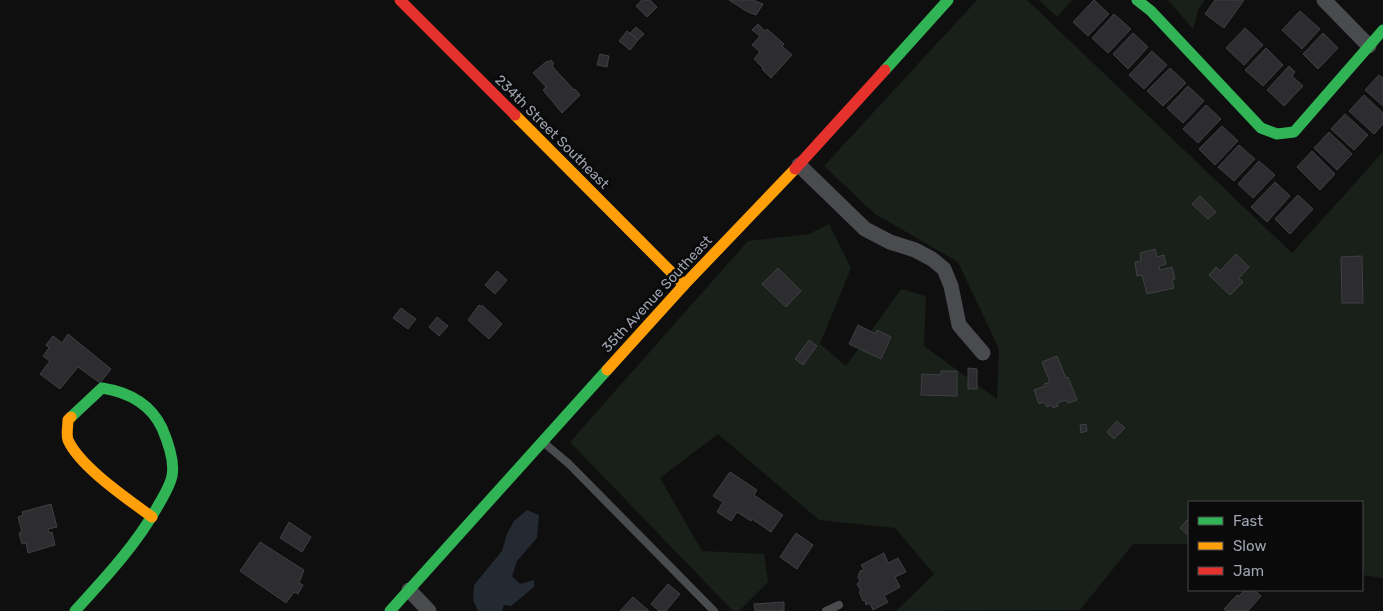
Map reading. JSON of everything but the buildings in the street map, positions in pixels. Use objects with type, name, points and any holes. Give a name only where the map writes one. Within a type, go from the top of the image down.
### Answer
[{"type":"street","name":"234th Street Southeast","points":[[400,0],[684,285]]},
{"type":"street","name":"35th Avenue Southeast","points":[[390,611],[684,285],[799,165],[948,0]]},
{"type":"street","points":[[1137,0],[1151,11],[1261,128],[1270,134],[1280,136],[1294,132],[1383,30]]},
{"type":"street","points":[[1324,0],[1369,46]]},
{"type":"street","points":[[799,165],[865,229],[890,242],[915,250],[932,259],[944,269],[951,286],[959,325],[983,353]]},
{"type":"street","points":[[75,611],[117,565],[152,518],[168,488],[172,475],[170,451],[161,426],[151,411],[140,400],[116,390],[102,388],[68,420],[67,437],[75,450],[99,475],[152,518]]},
{"type":"street","points":[[410,590],[429,611]]},
{"type":"lane","points":[[543,442],[569,464],[714,611]]},
{"type":"lane","points":[[826,611],[840,605]]},
{"type":"shaded area","points":[[977,0],[1027,0],[1292,253],[1383,152],[1383,578],[1363,575],[1363,501],[1188,501],[1188,544],[1133,544],[1080,610],[896,611],[934,574],[895,528],[819,520],[718,434],[660,478],[702,551],[764,554],[768,582],[739,611],[733,611],[570,442],[748,241],[809,234],[829,224],[851,268],[820,344],[846,366],[901,289],[926,296],[924,346],[997,399],[999,349],[958,262],[875,214],[824,166]]},
{"type":"shaded area","points":[[1039,0],[1072,0],[1057,17]]},
{"type":"shaded area","points":[[1168,0],[1205,0],[1199,8],[1193,29]]},
{"type":"shaded area","points":[[527,510],[539,515],[537,538],[517,561],[512,576],[520,584],[534,580],[534,587],[511,606],[504,605],[502,611],[478,611],[473,600],[474,585],[502,551],[507,534],[514,521]]},
{"type":"traffic: fast","points":[[885,70],[948,0]]},
{"type":"traffic: fast","points":[[1137,0],[1151,11],[1261,128],[1277,134],[1294,132],[1383,30]]},
{"type":"traffic: fast","points":[[390,611],[607,370]]},
{"type":"traffic: fast","points":[[71,417],[102,388],[121,392],[137,400],[145,405],[162,428],[169,445],[173,470],[167,490],[141,533],[75,611]]},
{"type":"traffic: slow","points":[[515,115],[684,285]]},
{"type":"traffic: slow","points":[[607,370],[684,285],[795,169]]},
{"type":"traffic: slow","points":[[71,417],[68,420],[67,435],[74,450],[106,482],[152,517]]},
{"type":"traffic: jam","points":[[400,0],[515,115]]},
{"type":"traffic: jam","points":[[795,169],[885,70]]}]
